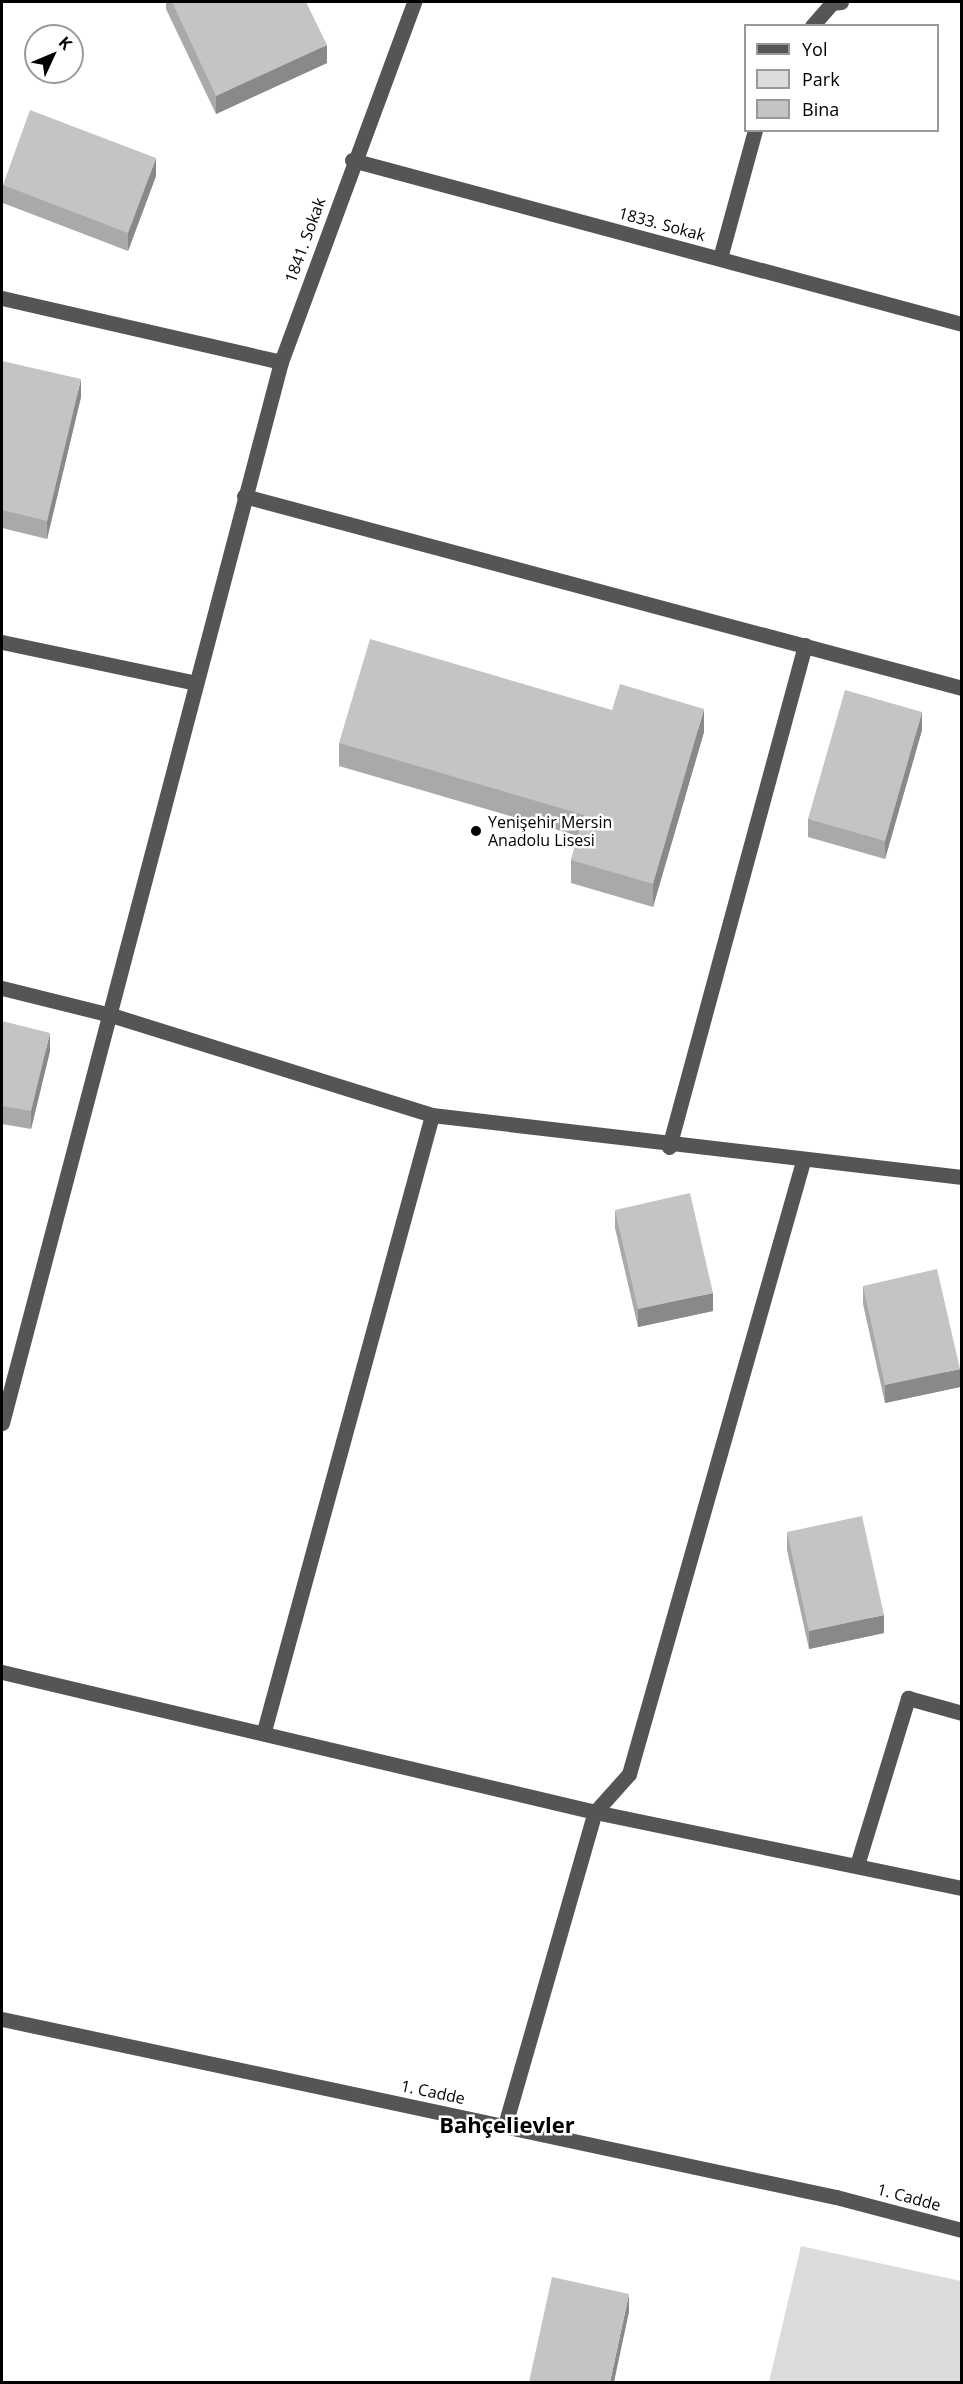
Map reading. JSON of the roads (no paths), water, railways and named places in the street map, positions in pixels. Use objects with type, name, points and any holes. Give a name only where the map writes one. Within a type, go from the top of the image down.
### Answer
[{"type":"street","name":"1841. Sokak","points":[[2,1423],[8,1366],[111,1015],[280,362],[352,160],[414,2]]},
{"type":"street","points":[[814,24],[832,3],[841,2]]},
{"type":"street","points":[[720,258],[754,132]]},
{"type":"street","name":"1833. Sokak","points":[[352,160],[962,324]]},
{"type":"street","points":[[2,298],[280,362]]},
{"type":"street","points":[[244,496],[962,688]]},
{"type":"street","points":[[2,642],[196,683]]},
{"type":"street","points":[[669,1147],[805,645]]},
{"type":"street","points":[[2,988],[111,1015],[432,1114],[669,1147],[962,1177]]},
{"type":"street","points":[[264,1731],[432,1114]]},
{"type":"street","points":[[505,2125],[595,1812],[629,1774],[803,1161]]},
{"type":"street","points":[[2,1672],[264,1731],[595,1812],[962,1888]]},
{"type":"street","points":[[857,1865],[908,1698],[962,1713]]},
{"type":"street","name":"1. Cadde","points":[[2,2019],[836,2197],[962,2230]]},
{"type":"place","name":"Yenişehir Mersin Anadolu Lisesi","points":[[476,831]]},
{"type":"district","name":"Bahçelievler","points":[[507,2125]]}]
